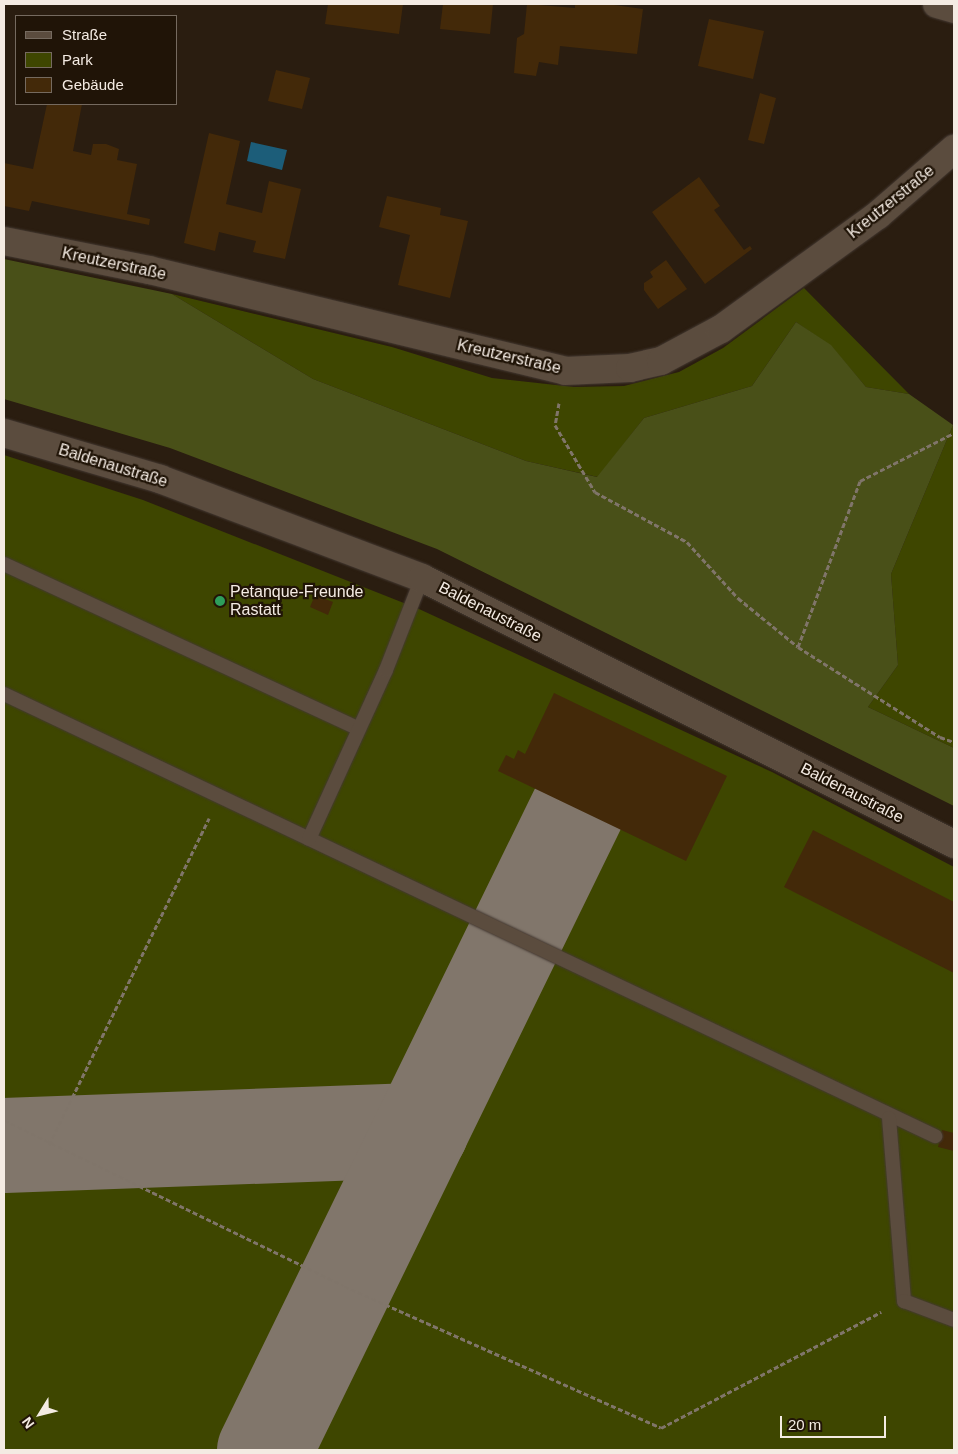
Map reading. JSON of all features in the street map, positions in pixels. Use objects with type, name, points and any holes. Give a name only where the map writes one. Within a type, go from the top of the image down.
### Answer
[{"type":"street","points":[[937,4],[954,9]]},
{"type":"street","name":"Kreutzerstraße","points":[[4,241],[149,270],[565,371],[630,368],[688,348],[878,215],[954,149]]},
{"type":"street","name":"Baldenaustraße","points":[[4,433],[160,479],[422,578],[954,844]]},
{"type":"lane","points":[[4,564],[359,729]]},
{"type":"lane","points":[[309,838],[359,729],[422,578]]},
{"type":"lane","points":[[4,694],[309,838],[889,1118],[934,1136]]},
{"type":"lane","points":[[889,1118],[904,1301],[954,1320]]},
{"type":"path","points":[[565,371],[555,425],[595,492],[687,542],[738,598],[798,647],[940,737],[954,742]]},
{"type":"path","points":[[798,647],[860,481],[954,433]]},
{"type":"path","points":[[49,1145],[219,797]]},
{"type":"path","points":[[4,1120],[49,1145],[344,1286],[661,1428],[904,1301]]},
{"type":"green space","points":[[4,259],[172,294],[313,379],[526,461],[597,477],[644,418],[752,386],[796,322],[831,345],[866,387],[909,394],[953,425],[891,574],[898,665],[868,707],[954,748],[954,806],[437,549],[170,448],[4,399]]},
{"type":"green space","points":[[804,288],[909,394],[866,387],[831,346],[796,322],[752,386],[644,418],[598,477],[526,461],[313,379],[172,294],[392,347],[492,378],[574,387],[624,386],[679,372],[723,348]]},
{"type":"green space","points":[[953,425],[954,748],[868,707],[898,665],[891,574]]},
{"type":"green space","points":[[4,455],[143,500],[419,609],[772,772],[954,867],[954,1450],[4,1450]]},
{"type":"water","points":[[251,142],[287,150],[282,170],[247,161]]},
{"type":"building","points":[[328,4],[403,4],[399,34],[325,24]]},
{"type":"building","points":[[443,4],[493,4],[490,34],[440,29]]},
{"type":"building","points":[[527,4],[575,8],[575,4],[607,4],[643,9],[637,54],[560,46],[558,65],[539,62],[536,76],[514,73],[517,38],[524,34]]},
{"type":"building","points":[[709,19],[764,31],[753,79],[698,66]]},
{"type":"building","points":[[276,70],[310,78],[302,109],[268,101]]},
{"type":"building","points":[[760,93],[776,98],[764,144],[748,140]]},
{"type":"building","points":[[47,105],[82,105],[73,151],[91,155],[93,144],[106,144],[119,149],[117,160],[137,164],[127,214],[150,219],[149,225],[32,201],[29,211],[4,206],[4,163],[33,169]]},
{"type":"building","points":[[209,133],[240,141],[226,204],[262,213],[269,181],[301,189],[285,259],[253,252],[256,241],[219,232],[215,251],[184,243]]},
{"type":"building","points":[[699,177],[720,206],[714,210],[744,250],[750,246],[752,249],[705,284],[652,212]]},
{"type":"building","points":[[387,196],[441,208],[440,215],[468,221],[450,298],[398,285],[410,235],[379,227]]},
{"type":"building","points":[[666,260],[687,289],[658,309],[644,290],[644,283],[653,277],[650,272]]},
{"type":"building","points":[[315,595],[333,602],[328,615],[310,607]]},
{"type":"building","points":[[554,693],[727,776],[686,861],[498,771],[506,755],[514,759],[518,750],[525,754]]},
{"type":"building","points":[[813,830],[954,902],[954,973],[784,887]]},
{"type":"building","points":[[942,1130],[954,1133],[954,1151],[938,1147]]},
{"type":"taxiway","points":[[264,1450],[577,809]]},
{"type":"taxiway","points":[[4,1145],[421,1130]]},
{"type":"place","name":"Petanque-Freunde Rastatt","points":[[220,601]]}]
